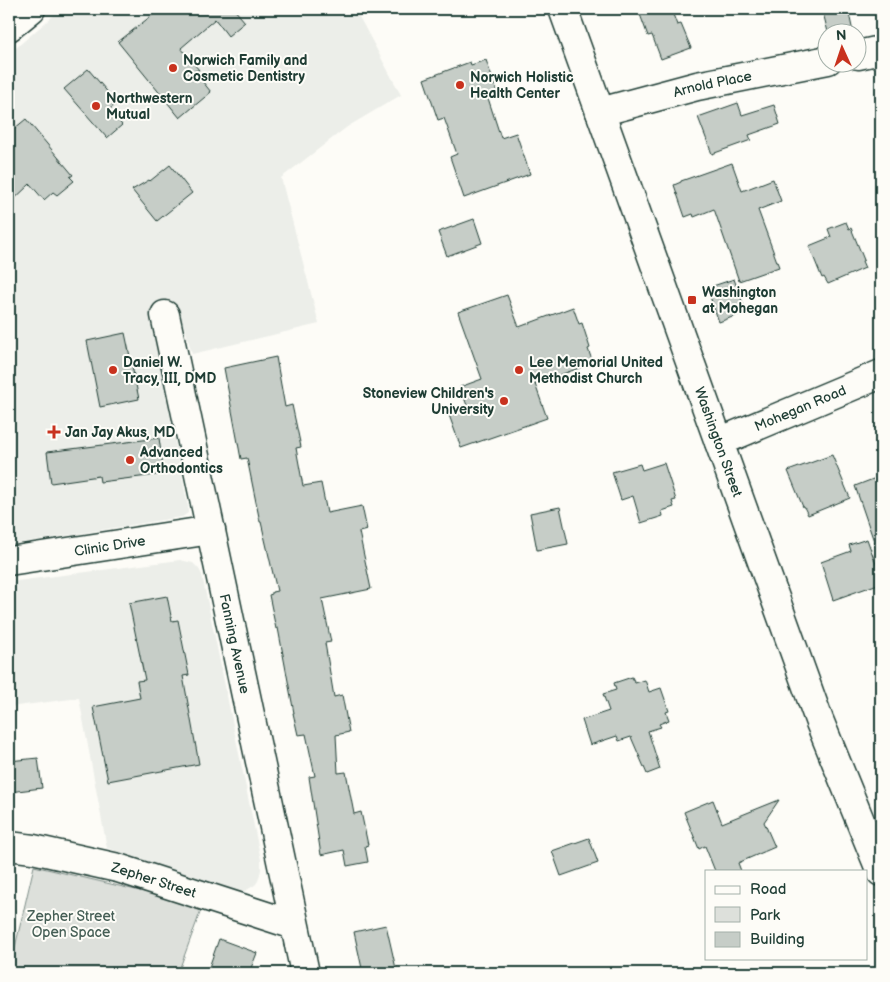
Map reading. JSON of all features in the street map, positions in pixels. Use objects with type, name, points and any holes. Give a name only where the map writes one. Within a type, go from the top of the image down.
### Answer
[{"type":"main road","points":[[9,28],[31,9]]},
{"type":"main road","name":"Washington Street","points":[[563,9],[822,728],[881,872]]},
{"type":"main road","points":[[868,52],[881,50]]},
{"type":"main road","name":"Arnold Place","points":[[600,112],[697,86],[818,62]]},
{"type":"main road","name":"Fanning Avenue","points":[[165,315],[305,973]]},
{"type":"main road","name":"Mohegan Road","points":[[719,442],[881,374]]},
{"type":"main road","name":"Clinic Drive","points":[[9,560],[211,530]]},
{"type":"main road","name":"Zepher Street","points":[[9,846],[118,868],[294,925]]},
{"type":"shaded area","points":[[61,9],[355,9],[401,95],[347,127],[281,178],[319,324],[192,354],[185,329],[175,308],[152,317],[188,513],[182,517],[9,545],[9,54]]},
{"type":"shaded area","points":[[180,560],[193,563],[202,575],[261,860],[258,881],[245,891],[226,889],[107,848],[79,698],[9,707],[9,582]]},
{"type":"green space","name":"Zepher Street Open Space","points":[[34,866],[153,894],[201,910],[178,973],[9,973]]},
{"type":"building","name":"Norwich Family and Cosmetic Dentistry","points":[[160,9],[234,9],[245,22],[228,36],[215,19],[181,48],[199,70],[194,71],[211,92],[180,118],[118,42]]},
{"type":"building","points":[[638,9],[671,9],[677,25],[681,24],[691,48],[661,59],[652,35],[648,36]]},
{"type":"building","points":[[822,9],[848,9],[851,22],[825,22]]},
{"type":"building","points":[[486,60],[497,92],[487,95],[501,138],[516,133],[530,174],[464,198],[450,157],[457,154],[444,118],[438,120],[424,79],[470,62],[471,65]]},
{"type":"building","name":"Northwestern Mutual","points":[[88,69],[117,103],[109,110],[122,125],[107,138],[64,89]]},
{"type":"building","points":[[738,103],[742,115],[774,105],[780,124],[749,135],[751,140],[712,154],[698,117]]},
{"type":"building","points":[[26,119],[73,175],[70,177],[74,181],[57,195],[53,192],[44,200],[30,184],[9,204],[9,133]]},
{"type":"building","points":[[732,163],[742,191],[773,179],[781,201],[758,210],[779,267],[739,281],[714,209],[694,217],[693,214],[685,217],[674,185]]},
{"type":"building","points":[[170,165],[192,193],[157,221],[132,190],[150,181]]},
{"type":"building","points":[[474,219],[482,243],[447,256],[438,232]]},
{"type":"building","points":[[846,222],[849,229],[851,228],[864,260],[862,261],[865,268],[828,284],[824,277],[822,278],[809,246],[831,237],[828,229]]},
{"type":"building","points":[[734,279],[746,312],[719,322],[707,288]]},
{"type":"building","name":"Lee Memorial United Methodist Church","points":[[507,295],[519,327],[573,307],[579,324],[582,323],[593,363],[535,384],[547,418],[461,448],[449,415],[468,408],[460,387],[482,379],[458,312]]},
{"type":"building","name":"Daniel W. Tracy, III, DMD","points":[[125,333],[139,399],[100,407],[87,341]]},
{"type":"building","points":[[276,357],[285,407],[292,405],[301,447],[296,448],[303,486],[321,483],[327,513],[362,506],[367,530],[359,532],[371,589],[322,599],[331,642],[325,643],[334,697],[342,695],[349,732],[336,735],[338,773],[346,772],[354,814],[361,812],[368,845],[365,846],[368,862],[347,866],[344,850],[321,855],[309,777],[315,776],[306,734],[298,735],[293,713],[278,628],[276,629],[269,595],[277,591],[247,458],[241,459],[224,368]]},
{"type":"building","name":"Advanced Orthodontics","points":[[159,438],[164,474],[100,482],[99,476],[51,483],[47,452]]},
{"type":"building","points":[[832,455],[850,498],[808,515],[788,471]]},
{"type":"building","points":[[664,463],[676,500],[672,501],[674,507],[662,511],[663,516],[641,523],[633,496],[621,500],[612,472],[640,464],[642,470]]},
{"type":"building","points":[[881,476],[881,552],[878,553],[855,486]]},
{"type":"building","points":[[560,507],[568,544],[537,550],[530,513]]},
{"type":"building","points":[[867,539],[881,578],[881,583],[833,600],[821,562],[851,551],[849,545]]},
{"type":"building","points":[[167,596],[172,621],[178,620],[189,675],[183,676],[199,764],[108,781],[93,707],[140,698],[137,681],[145,680],[129,603]]},
{"type":"building","points":[[632,677],[635,683],[645,680],[649,692],[661,688],[669,711],[666,712],[669,720],[659,724],[661,727],[648,731],[660,769],[647,774],[631,737],[619,741],[617,736],[590,745],[582,720],[609,711],[603,694],[616,690],[614,683]]},
{"type":"building","points":[[38,758],[42,788],[9,792],[9,761]]},
{"type":"building","points":[[713,800],[722,823],[779,800],[764,822],[775,847],[738,863],[741,870],[715,870],[705,846],[699,849],[684,812]]},
{"type":"building","points":[[589,838],[598,863],[561,876],[552,851]]},
{"type":"building","points":[[386,925],[397,973],[363,973],[354,932]]},
{"type":"building","points":[[219,939],[257,953],[249,973],[207,973]]},
{"type":"place","name":"Norwich Family and Cosmetic Dentistry","points":[[173,68]]},
{"type":"place","name":"Norwich Holistic Health Center","points":[[460,85]]},
{"type":"place","name":"Northwestern Mutual","points":[[96,106]]},
{"type":"place","name":"Washington at Mohegan","points":[[692,300]]},
{"type":"place","name":"Daniel W. Tracy, III, DMD","points":[[113,370]]},
{"type":"place","name":"Lee Memorial United Methodist Church","points":[[519,370]]},
{"type":"place","name":"Stoneview Children's University","points":[[504,401]]},
{"type":"place","name":"Jan Jay Akus, MD","points":[[54,432]]},
{"type":"place","name":"Advanced Orthodontics","points":[[130,460]]}]
